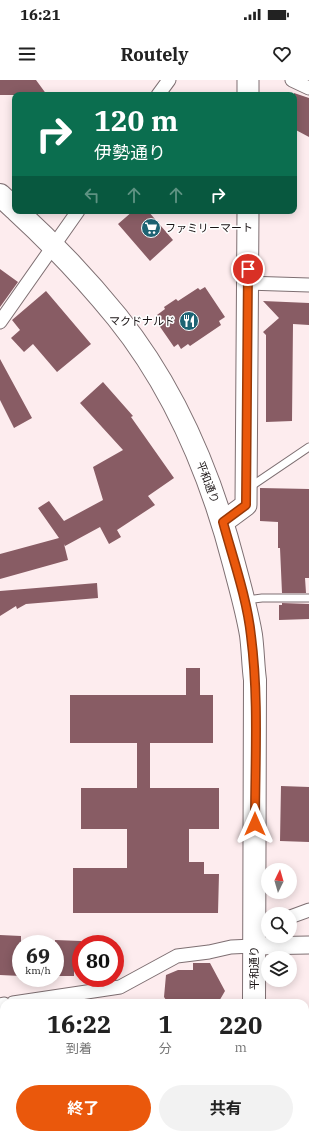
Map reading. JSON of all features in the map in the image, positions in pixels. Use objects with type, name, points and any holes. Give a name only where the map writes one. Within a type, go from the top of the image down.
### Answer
[{"type":"highway","name":"平和通り","points":[[0,195],[12,206]]},
{"type":"highway","name":"平和通り","points":[[20,214],[55,246],[117,317],[145,356],[182,419],[209,479],[223,522],[244,600],[251,635],[255,680],[254,999]]},
{"type":"main road","points":[[248,80],[248,92]]},
{"type":"main road","points":[[223,522],[246,505],[248,488],[248,214]]},
{"type":"street","points":[[160,92],[169,80]]},
{"type":"street","points":[[292,80],[309,88]]},
{"type":"street","points":[[0,322],[55,246],[76,214]]},
{"type":"street","points":[[248,283],[309,285]]},
{"type":"street","points":[[297,914],[309,910]]},
{"type":"street","points":[[40,999],[120,987],[177,956],[209,952],[231,947],[309,946]]},
{"type":"lane","points":[[248,488],[309,447]]},
{"type":"lane","points":[[244,600],[262,598],[309,598]]},
{"type":"building","points":[[0,80],[36,80],[45,92],[12,92],[12,95],[0,95]]},
{"type":"building","points":[[297,94],[309,98],[309,137],[297,131]]},
{"type":"building","points":[[130,214],[151,214],[173,240],[150,261],[118,224]]},
{"type":"building","points":[[0,269],[18,282],[0,307]]},
{"type":"building","points":[[205,287],[225,317],[219,321],[221,325],[190,346],[188,344],[181,349],[178,344],[174,347],[156,321],[160,319],[157,315],[165,309],[164,307],[176,299],[178,301],[198,288],[200,290]]},
{"type":"building","points":[[46,291],[91,344],[57,372],[33,344],[24,352],[11,338],[20,330],[12,320]]},
{"type":"building","points":[[263,301],[309,303],[309,325],[293,324],[292,421],[266,422],[266,335],[263,332],[279,318]]},
{"type":"building","points":[[0,359],[32,418],[14,428],[0,400]]},
{"type":"building","points":[[103,382],[133,416],[131,417],[174,478],[148,496],[155,505],[117,530],[121,537],[109,544],[100,527],[65,546],[64,544],[68,560],[0,579],[0,554],[59,538],[38,508],[49,501],[64,521],[103,500],[93,467],[123,450],[80,403]]},
{"type":"building","points":[[260,488],[309,489],[309,578],[305,578],[306,593],[282,593],[280,548],[278,548],[278,522],[260,521]]},
{"type":"building","points":[[97,583],[98,598],[26,604],[17,609],[16,606],[0,616],[0,591]]},
{"type":"building","points":[[282,603],[309,604],[309,619],[279,620],[279,605],[282,605]]},
{"type":"building","points":[[186,668],[200,668],[200,695],[213,695],[213,743],[150,743],[150,788],[219,788],[219,829],[189,829],[189,862],[204,862],[204,874],[219,874],[218,913],[73,913],[73,868],[127,868],[127,829],[81,829],[81,788],[137,788],[137,743],[70,743],[70,695],[186,695]]},
{"type":"building","points":[[281,786],[309,787],[309,842],[280,841]]},
{"type":"building","points":[[0,935],[12,936],[12,976],[0,975]]},
{"type":"building","points":[[64,940],[72,941],[72,976],[64,976]]},
{"type":"building","points":[[193,963],[210,963],[225,991],[220,999],[165,999],[164,997],[166,975],[178,970],[193,970]]},
{"type":"place","name":"ファミリーマート","points":[[151,228]]},
{"type":"place","name":"マクドナルド","points":[[189,321]]},
{"type":"route","points":[[248,269],[248,488],[246,505],[223,522],[244,600],[251,635],[255,680],[255,824]]}]
